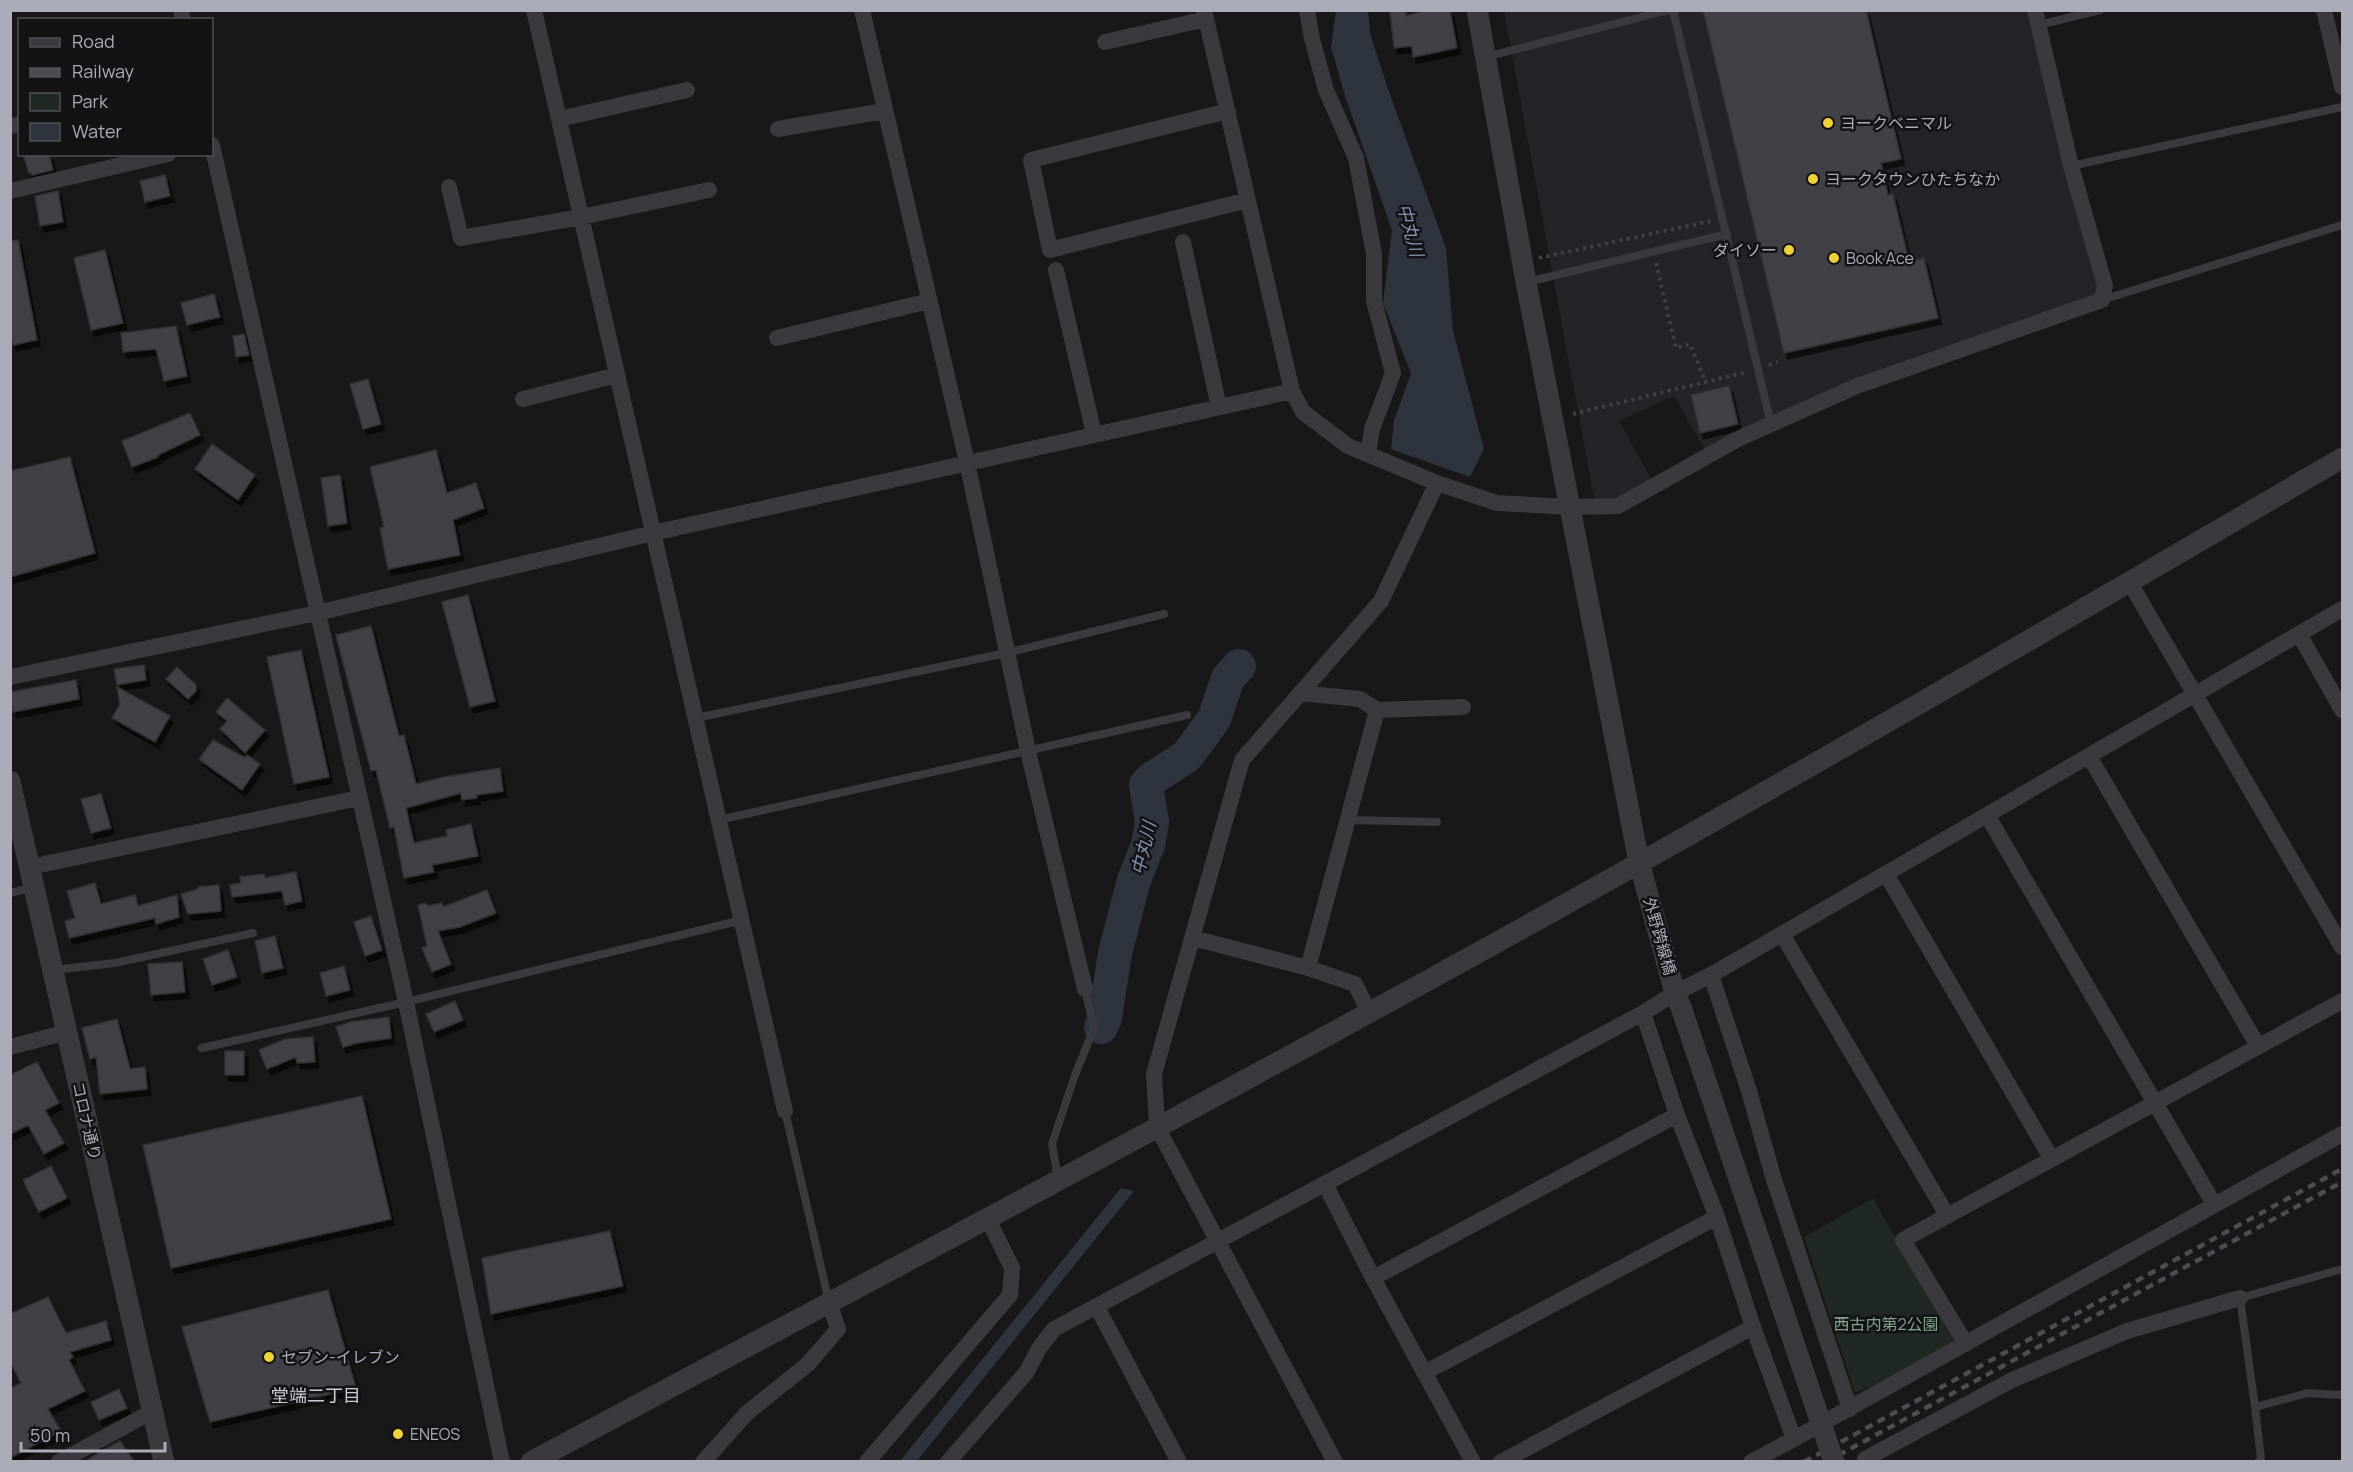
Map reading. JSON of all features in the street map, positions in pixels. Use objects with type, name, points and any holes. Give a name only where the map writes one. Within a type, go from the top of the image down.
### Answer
[{"type":"street","points":[[534,10],[785,1111]]},
{"type":"street","points":[[862,10],[967,462],[1006,653],[1084,989]]},
{"type":"street","points":[[1308,10],[1312,39],[1326,90],[1356,158],[1374,254],[1374,301],[1393,373],[1372,429],[1368,454]]},
{"type":"street","name":"外野跨線橋","points":[[1477,10],[1526,282],[1639,862],[1679,1001],[1834,1461]]},
{"type":"street","points":[[2324,10],[2343,87]]},
{"type":"street","points":[[1105,42],[1205,15],[1292,391],[1303,412],[1348,446],[1437,483],[1497,503],[1570,507],[1618,506],[1738,439],[1857,386],[2102,300],[2105,286],[2072,166],[2037,18]]},
{"type":"street","points":[[559,119],[687,90]]},
{"type":"street","points":[[778,129],[884,111]]},
{"type":"street","points":[[1228,111],[1031,160],[1050,250],[1248,200]]},
{"type":"street","points":[[213,149],[406,1002],[502,1461]]},
{"type":"street","points":[[10,191],[159,156]]},
{"type":"street","points":[[449,187],[461,238],[581,217],[709,190]]},
{"type":"street","points":[[1183,242],[1219,407]]},
{"type":"street","points":[[1056,270],[1094,434]]},
{"type":"street","points":[[777,338],[929,301]]},
{"type":"street","points":[[523,399],[617,375]]},
{"type":"street","points":[[10,677],[317,613],[653,533],[1292,391]]},
{"type":"street","points":[[531,1461],[1369,1012],[1639,862],[2130,583],[2343,458]]},
{"type":"street","points":[[1335,1461],[1157,1127],[1154,1074],[1242,759],[1381,601],[1437,483]]},
{"type":"street","points":[[2130,583],[2343,948]]},
{"type":"street","points":[[948,1461],[1026,1373],[1040,1347],[1054,1329],[1642,1012],[1679,1001],[1711,975],[2343,609]]},
{"type":"street","points":[[2299,634],[2343,710]]},
{"type":"street","points":[[1300,693],[1360,699],[1377,710],[1463,707]]},
{"type":"street","points":[[1308,968],[1377,710]]},
{"type":"street","points":[[2089,756],[2259,1046]]},
{"type":"street","name":"コロナ通り","points":[[11,788],[164,1461]]},
{"type":"street","points":[[30,867],[359,798]]},
{"type":"street","points":[[1987,815],[2214,1204]]},
{"type":"street","points":[[1886,874],[2051,1158]]},
{"type":"street","points":[[1782,934],[1947,1215]]},
{"type":"street","points":[[1193,938],[1308,968],[1355,984],[1369,1012]]},
{"type":"street","points":[[1711,975],[1749,1091],[1774,1180],[1850,1409]]},
{"type":"street","points":[[1966,1344],[1903,1240],[2343,1001]]},
{"type":"street","points":[[1642,1012],[1677,1115],[1717,1217],[1753,1327],[1794,1439]]},
{"type":"street","points":[[10,1047],[67,1032]]},
{"type":"street","points":[[1373,1278],[1677,1115]]},
{"type":"street","points":[[1751,1461],[1850,1409],[2343,1134]]},
{"type":"street","points":[[1325,1184],[1373,1278],[1473,1461]]},
{"type":"street","points":[[867,1461],[1010,1296],[1012,1268],[987,1217]]},
{"type":"street","points":[[1424,1373],[1717,1217]]},
{"type":"street","points":[[1864,1461],[2012,1380],[2127,1330],[2240,1298]]},
{"type":"street","points":[[703,1461],[747,1413],[808,1364],[838,1329],[829,1302]]},
{"type":"street","points":[[1096,1307],[1179,1461]]},
{"type":"street","points":[[1501,1461],[1753,1327]]},
{"type":"street","points":[[59,1461],[153,1410]]},
{"type":"lane","points":[[1485,57],[1671,10],[1727,234],[1771,426]]},
{"type":"lane","points":[[2037,18],[2100,10]]},
{"type":"lane","points":[[2072,166],[2343,107]]},
{"type":"lane","points":[[2102,300],[2343,225]]},
{"type":"lane","points":[[1526,282],[1727,234]]},
{"type":"lane","points":[[696,718],[1006,653],[1164,614]]},
{"type":"lane","points":[[719,820],[1187,716]]},
{"type":"lane","points":[[1348,820],[1437,822]]},
{"type":"lane","points":[[10,893],[35,887]]},
{"type":"lane","points":[[202,1048],[406,1002],[742,920]]},
{"type":"lane","points":[[52,970],[115,963],[253,933]]},
{"type":"lane","points":[[1058,1179],[1052,1144],[1075,1075],[1094,1028],[1084,989]]},
{"type":"lane","points":[[785,1111],[829,1302]]},
{"type":"lane","points":[[2258,1461],[2261,1459],[2240,1298],[2343,1269]]},
{"type":"lane","points":[[2255,1407],[2308,1393],[2343,1395]]},
{"type":"path","points":[[1524,261],[1723,218]]},
{"type":"path","points":[[1649,235],[1676,348],[1690,344],[1706,382]]},
{"type":"path","points":[[1573,414],[1758,369],[1778,362]]},
{"type":"shaded area","points":[[1504,11],[2032,11],[2102,300],[1930,351],[1852,381],[1705,450],[1674,396],[1619,421],[1652,480],[1619,498],[1594,498]]},
{"type":"green space","name":"西古内第2公園","points":[[1873,1198],[1958,1348],[1855,1393],[1804,1237]]},
{"type":"water","points":[[1336,11],[1368,11],[1370,33],[1388,89],[1446,248],[1453,331],[1484,449],[1470,477],[1391,449],[1394,421],[1411,373],[1383,303],[1392,230],[1345,96],[1331,47]]},
{"type":"water","points":[[1121,1188],[1134,1191],[917,1461],[900,1461]]},
{"type":"building","points":[[1390,10],[1406,10],[1406,16],[1428,10],[1450,10],[1457,48],[1413,57],[1412,46],[1394,48]]},
{"type":"building","name":"ヨークタウンひたちなか","points":[[1703,10],[1866,10],[1901,159],[1881,163],[1888,195],[1893,194],[1909,262],[1924,258],[1938,318],[1784,353]]},
{"type":"building","points":[[24,156],[50,156],[53,170],[32,175],[31,172],[29,173]]},
{"type":"building","points":[[165,175],[170,196],[145,202],[140,181]]},
{"type":"building","points":[[58,191],[63,222],[40,226],[35,196]]},
{"type":"building","points":[[18,240],[37,340],[13,345],[10,331],[10,241]]},
{"type":"building","points":[[105,250],[123,323],[91,330],[74,258]]},
{"type":"building","points":[[214,294],[220,317],[187,325],[181,303]]},
{"type":"building","points":[[176,326],[187,376],[164,381],[156,349],[123,352],[121,333]]},
{"type":"building","points":[[244,334],[249,355],[236,357],[233,336]]},
{"type":"building","points":[[368,379],[381,424],[363,429],[350,384]]},
{"type":"building","points":[[1729,386],[1738,424],[1700,433],[1691,395]]},
{"type":"building","points":[[190,413],[200,435],[158,457],[132,467],[122,441]]},
{"type":"building","points":[[212,444],[255,475],[238,500],[195,469]]},
{"type":"building","points":[[436,450],[447,493],[476,483],[484,508],[453,520],[460,555],[388,569],[380,528],[384,527],[370,467]]},
{"type":"building","points":[[70,457],[95,553],[10,577],[10,471]]},
{"type":"building","points":[[340,475],[347,523],[328,526],[321,478]]},
{"type":"building","points":[[468,595],[495,701],[470,707],[442,602]]},
{"type":"building","points":[[371,626],[399,736],[404,735],[416,784],[500,768],[503,791],[476,795],[477,798],[462,800],[461,793],[406,808],[414,843],[447,836],[446,830],[471,824],[478,856],[432,865],[434,872],[404,878],[394,827],[390,828],[376,770],[371,771],[336,635]]},
{"type":"building","points":[[301,650],[329,777],[294,784],[267,657]]},
{"type":"building","points":[[144,665],[146,680],[117,685],[114,669]]},
{"type":"building","points":[[177,667],[196,685],[196,691],[188,699],[166,679]]},
{"type":"building","points":[[76,680],[79,699],[13,712],[10,692]]},
{"type":"building","points":[[117,687],[170,716],[155,742],[112,718],[120,704]]},
{"type":"building","points":[[227,698],[265,730],[245,753],[220,729],[227,721],[216,712]]},
{"type":"building","points":[[213,740],[245,758],[247,755],[260,764],[242,790],[199,759]]},
{"type":"building","points":[[101,794],[111,828],[91,833],[81,799]]},
{"type":"building","points":[[296,872],[302,901],[285,905],[282,891],[232,897],[230,885],[241,883],[240,877],[264,874],[265,878]]},
{"type":"building","points":[[95,883],[101,904],[135,895],[138,906],[177,895],[179,917],[156,924],[155,918],[69,938],[65,921],[75,918],[67,891]]},
{"type":"building","points":[[219,885],[221,911],[188,914],[181,894],[198,889],[198,887]]},
{"type":"building","points":[[487,890],[496,913],[460,927],[438,931],[451,964],[432,972],[422,948],[427,946],[418,905],[426,903],[428,906],[442,903],[443,907]]},
{"type":"building","points":[[371,916],[382,950],[365,956],[354,922]]},
{"type":"building","points":[[275,936],[283,968],[262,973],[255,941]]},
{"type":"building","points":[[228,950],[237,977],[212,985],[203,959]]},
{"type":"building","points":[[182,962],[185,992],[151,995],[148,964]]},
{"type":"building","points":[[344,966],[350,990],[326,996],[320,973]]},
{"type":"building","points":[[455,1001],[463,1020],[434,1032],[426,1014]]},
{"type":"building","points":[[389,1017],[391,1038],[343,1047],[336,1027],[350,1022]]},
{"type":"building","points":[[117,1019],[130,1069],[145,1067],[147,1089],[100,1094],[96,1057],[90,1059],[82,1028]]},
{"type":"building","points":[[313,1037],[315,1062],[297,1063],[296,1057],[267,1069],[259,1050],[285,1039]]},
{"type":"building","points":[[225,1051],[244,1051],[244,1075],[225,1075]]},
{"type":"building","points":[[37,1062],[59,1103],[45,1110],[64,1143],[44,1154],[28,1125],[10,1134],[10,1075]]},
{"type":"building","points":[[362,1096],[391,1219],[171,1268],[143,1145]]},
{"type":"building","points":[[51,1166],[67,1198],[39,1212],[23,1180]]},
{"type":"building","points":[[610,1231],[623,1286],[491,1314],[482,1258]]},
{"type":"building","name":"セブン-イレブン","points":[[328,1290],[356,1388],[210,1422],[182,1327]]},
{"type":"building","points":[[48,1297],[66,1333],[106,1321],[111,1340],[70,1352],[73,1357],[69,1360],[85,1391],[48,1409],[61,1431],[10,1458],[10,1389],[21,1383],[10,1361],[10,1314]]},
{"type":"building","points":[[119,1389],[127,1408],[99,1420],[91,1402]]},
{"type":"building","points":[[120,1441],[134,1461],[86,1461],[105,1449]]},
{"type":"waterway","name":"中丸川","points":[[1101,1027],[1105,1018],[1115,953],[1134,880],[1148,845],[1152,822],[1146,785],[1187,756],[1214,719],[1228,678],[1239,666]]},
{"type":"railway","points":[[1804,1462],[2342,1169]]},
{"type":"railway","points":[[1826,1462],[2342,1182]]},
{"type":"place","name":"ヨークベニマル","points":[[1828,123]]},
{"type":"place","name":"ヨークタウンひたちなか","points":[[1813,179]]},
{"type":"place","name":"ダイソー","points":[[1789,250]]},
{"type":"place","name":"Book Ace","points":[[1834,258]]},
{"type":"place","name":"セブン-イレブン","points":[[269,1357]]},
{"type":"place","name":"ENEOS","points":[[398,1434]]},
{"type":"district","name":"堂端二丁目","points":[[316,1395]]}]
